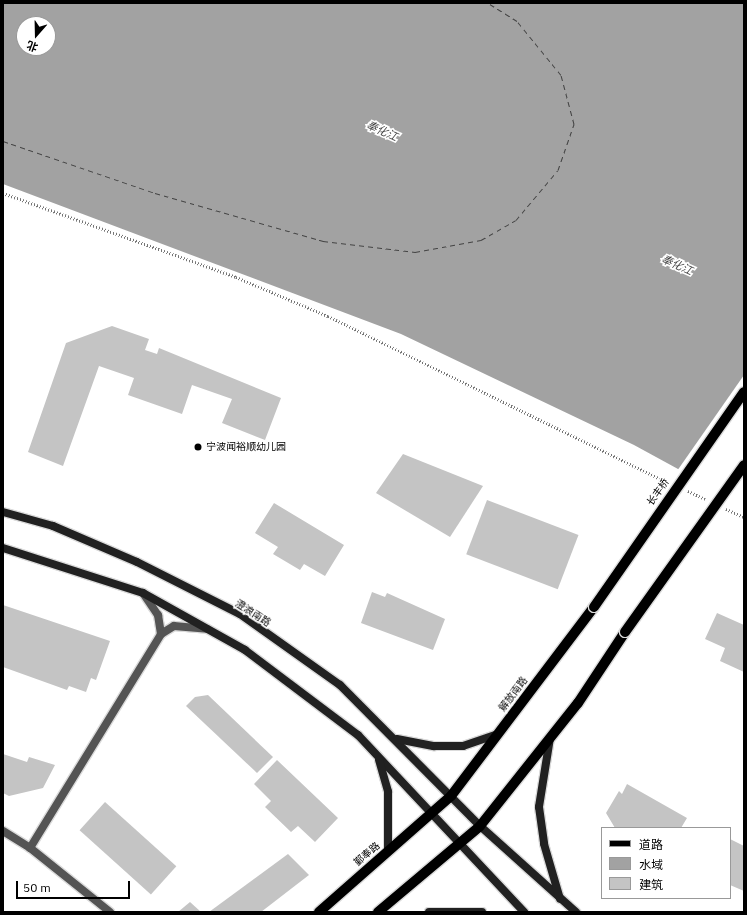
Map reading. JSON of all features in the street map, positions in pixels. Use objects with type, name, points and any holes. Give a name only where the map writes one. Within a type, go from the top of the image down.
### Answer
[{"type":"main road","name":"长丰桥","points":[[594,607],[744,392]]},
{"type":"main road","points":[[378,912],[480,826],[550,738],[744,465]]},
{"type":"main road","name":"澄浪南路","points":[[3,512],[80,538],[240,614],[340,685],[397,739],[451,796]]},
{"type":"main road","points":[[3,548],[143,593],[245,650],[358,735],[430,814],[524,912]]},
{"type":"main road","name":"解放南路","points":[[451,796],[594,607]]},
{"type":"main road","points":[[397,739],[434,746],[463,746],[498,734]]},
{"type":"main road","points":[[550,738],[539,807],[544,844],[560,900]]},
{"type":"main road","points":[[379,757],[388,792],[388,852]]},
{"type":"main road","points":[[451,796],[480,826],[560,900],[576,912]]},
{"type":"main road","name":"鄞奉路","points":[[319,912],[451,796]]},
{"type":"main road","points":[[429,912],[482,912]]},
{"type":"street","points":[[143,593],[158,615],[161,634]]},
{"type":"street","points":[[30,848],[161,634],[174,626],[207,629]]},
{"type":"street","points":[[3,830],[30,848],[110,912]]},
{"type":"path","points":[[3,193],[236,277],[328,316],[674,485]]},
{"type":"path","points":[[681,488],[709,501]]},
{"type":"path","points":[[723,507],[744,517]]},
{"type":"water","name":"奉化江","points":[[3,3],[744,3],[744,505],[634,445],[401,334],[3,184]]},
{"type":"pier","points":[[744,375],[744,507],[677,471]]},
{"type":"building","points":[[112,326],[149,339],[145,350],[157,354],[159,348],[281,398],[265,440],[222,423],[232,399],[192,385],[182,414],[128,395],[134,378],[99,366],[63,466],[28,452],[66,343]]},
{"type":"building","points":[[403,454],[483,486],[450,537],[376,493]]},
{"type":"building","points":[[487,500],[578,535],[558,589],[466,554]]},
{"type":"building","points":[[274,503],[344,545],[325,576],[304,564],[300,570],[273,554],[278,547],[255,533]]},
{"type":"building","points":[[372,592],[385,597],[387,593],[445,619],[433,650],[361,623]]},
{"type":"building","points":[[3,605],[110,641],[96,680],[91,678],[86,692],[69,686],[67,690],[3,667]]},
{"type":"building","points":[[717,613],[744,625],[744,672],[720,661],[725,648],[705,639]]},
{"type":"building","points":[[208,695],[273,757],[257,773],[186,706],[195,697]]},
{"type":"building","points":[[3,754],[27,762],[29,757],[55,765],[43,788],[9,796],[3,793]]},
{"type":"building","points":[[277,760],[338,818],[315,842],[298,826],[291,832],[265,807],[271,801],[254,784]]},
{"type":"building","points":[[627,784],[687,818],[682,827],[614,827],[606,813],[619,791],[622,794]]},
{"type":"building","points":[[105,802],[176,866],[151,894],[80,830]]},
{"type":"building","points":[[731,840],[744,846],[744,891],[731,885]]},
{"type":"building","points":[[288,854],[309,875],[261,912],[209,912]]},
{"type":"building","points":[[190,902],[201,912],[178,912]]},
{"type":"ferry route","points":[[3,141],[155,193],[323,241],[415,252],[481,240],[516,220],[558,170],[574,124],[561,75],[517,21],[488,3]]},
{"type":"place","name":"宁波闻裕顺幼儿园","points":[[198,447]]}]
